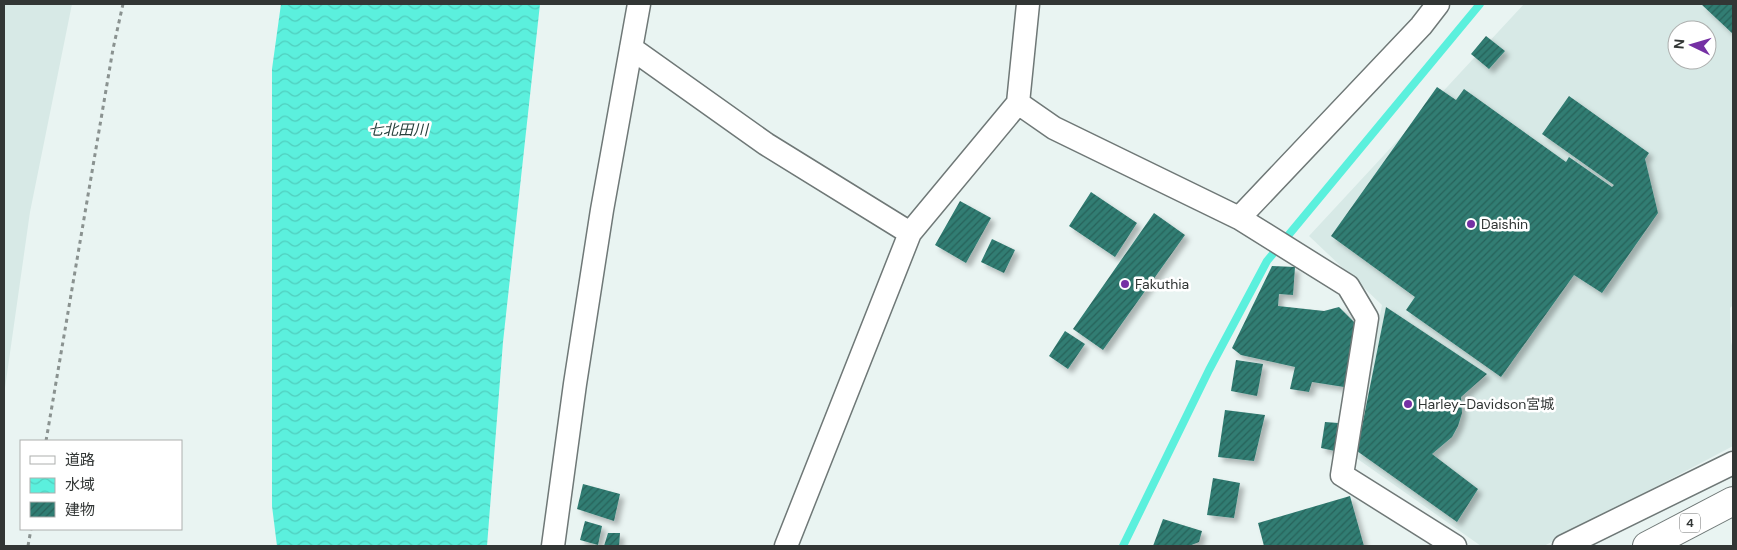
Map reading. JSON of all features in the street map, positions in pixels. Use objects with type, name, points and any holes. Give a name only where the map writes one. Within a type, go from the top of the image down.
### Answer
[{"type":"highway","name":"4","points":[[1647,546],[1733,500]]},
{"type":"street","points":[[553,546],[593,268],[639,4]]},
{"type":"street","points":[[786,546],[910,232],[1018,103],[1028,4]]},
{"type":"street","points":[[1245,222],[1438,4]]},
{"type":"street","points":[[631,48],[766,144],[910,232]]},
{"type":"street","points":[[1018,103],[1054,128],[1245,222],[1348,286],[1367,318],[1342,475],[1455,546]]},
{"type":"street","points":[[1564,546],[1733,463]]},
{"type":"path","points":[[46,440],[112,50],[123,4]]},
{"type":"path","points":[[28,546],[30,530]]},
{"type":"shaded area","points":[[4,4],[72,4],[30,212],[4,395]]},
{"type":"shaded area","points":[[1524,4],[1733,4],[1733,305],[1730,308],[1733,349],[1733,446],[1544,546],[1481,546],[1352,455],[1382,305],[1309,236]]},
{"type":"water","name":"七北田川","points":[[281,4],[540,4],[503,342],[487,546],[277,546],[272,506],[272,69]]},
{"type":"building","points":[[1701,4],[1733,4],[1733,34]]},
{"type":"building","points":[[1486,36],[1505,51],[1489,69],[1471,54]]},
{"type":"building","points":[[1437,87],[1456,100],[1464,89],[1566,162],[1569,157],[1612,187],[1614,185],[1542,134],[1569,96],[1649,153],[1645,159],[1658,213],[1602,293],[1574,275],[1501,377],[1406,310],[1415,297],[1331,236]]},
{"type":"building","points":[[1091,192],[1137,223],[1115,257],[1069,226]]},
{"type":"building","points":[[960,201],[991,218],[966,263],[935,245]]},
{"type":"building","points":[[1154,213],[1185,235],[1103,350],[1073,329]]},
{"type":"building","points":[[992,239],[1015,250],[1004,273],[981,262]]},
{"type":"building","points":[[1272,266],[1295,267],[1293,295],[1279,294],[1278,306],[1324,311],[1339,307],[1355,323],[1344,387],[1312,382],[1309,392],[1290,389],[1295,367],[1241,355],[1232,348]]},
{"type":"building","points":[[1386,307],[1487,374],[1461,397],[1462,413],[1458,426],[1452,437],[1432,454],[1478,489],[1457,522],[1357,451]]},
{"type":"building","points":[[1065,331],[1085,344],[1068,369],[1049,356]]},
{"type":"building","points":[[1236,360],[1263,364],[1257,396],[1231,391]]},
{"type":"building","points":[[1225,410],[1265,415],[1254,461],[1218,457]]},
{"type":"building","points":[[1325,422],[1338,423],[1335,451],[1321,448]]},
{"type":"building","points":[[1213,478],[1240,483],[1234,518],[1207,515]]},
{"type":"building","points":[[583,484],[620,494],[614,521],[577,509]]},
{"type":"building","points":[[1350,496],[1364,546],[1264,546],[1258,523]]},
{"type":"building","points":[[1163,519],[1202,531],[1199,542],[1189,546],[1153,546]]},
{"type":"building","points":[[585,521],[602,526],[598,545],[580,540]]},
{"type":"building","points":[[608,533],[620,533],[619,546],[604,546]]},
{"type":"waterway","points":[[1123,546],[1209,370],[1267,261],[1480,4]]},
{"type":"place","name":"Daishin","points":[[1471,224]]},
{"type":"place","name":"Fakuthia","points":[[1125,284]]},
{"type":"place","name":"Harley-Davidson宮城","points":[[1408,404]]}]
